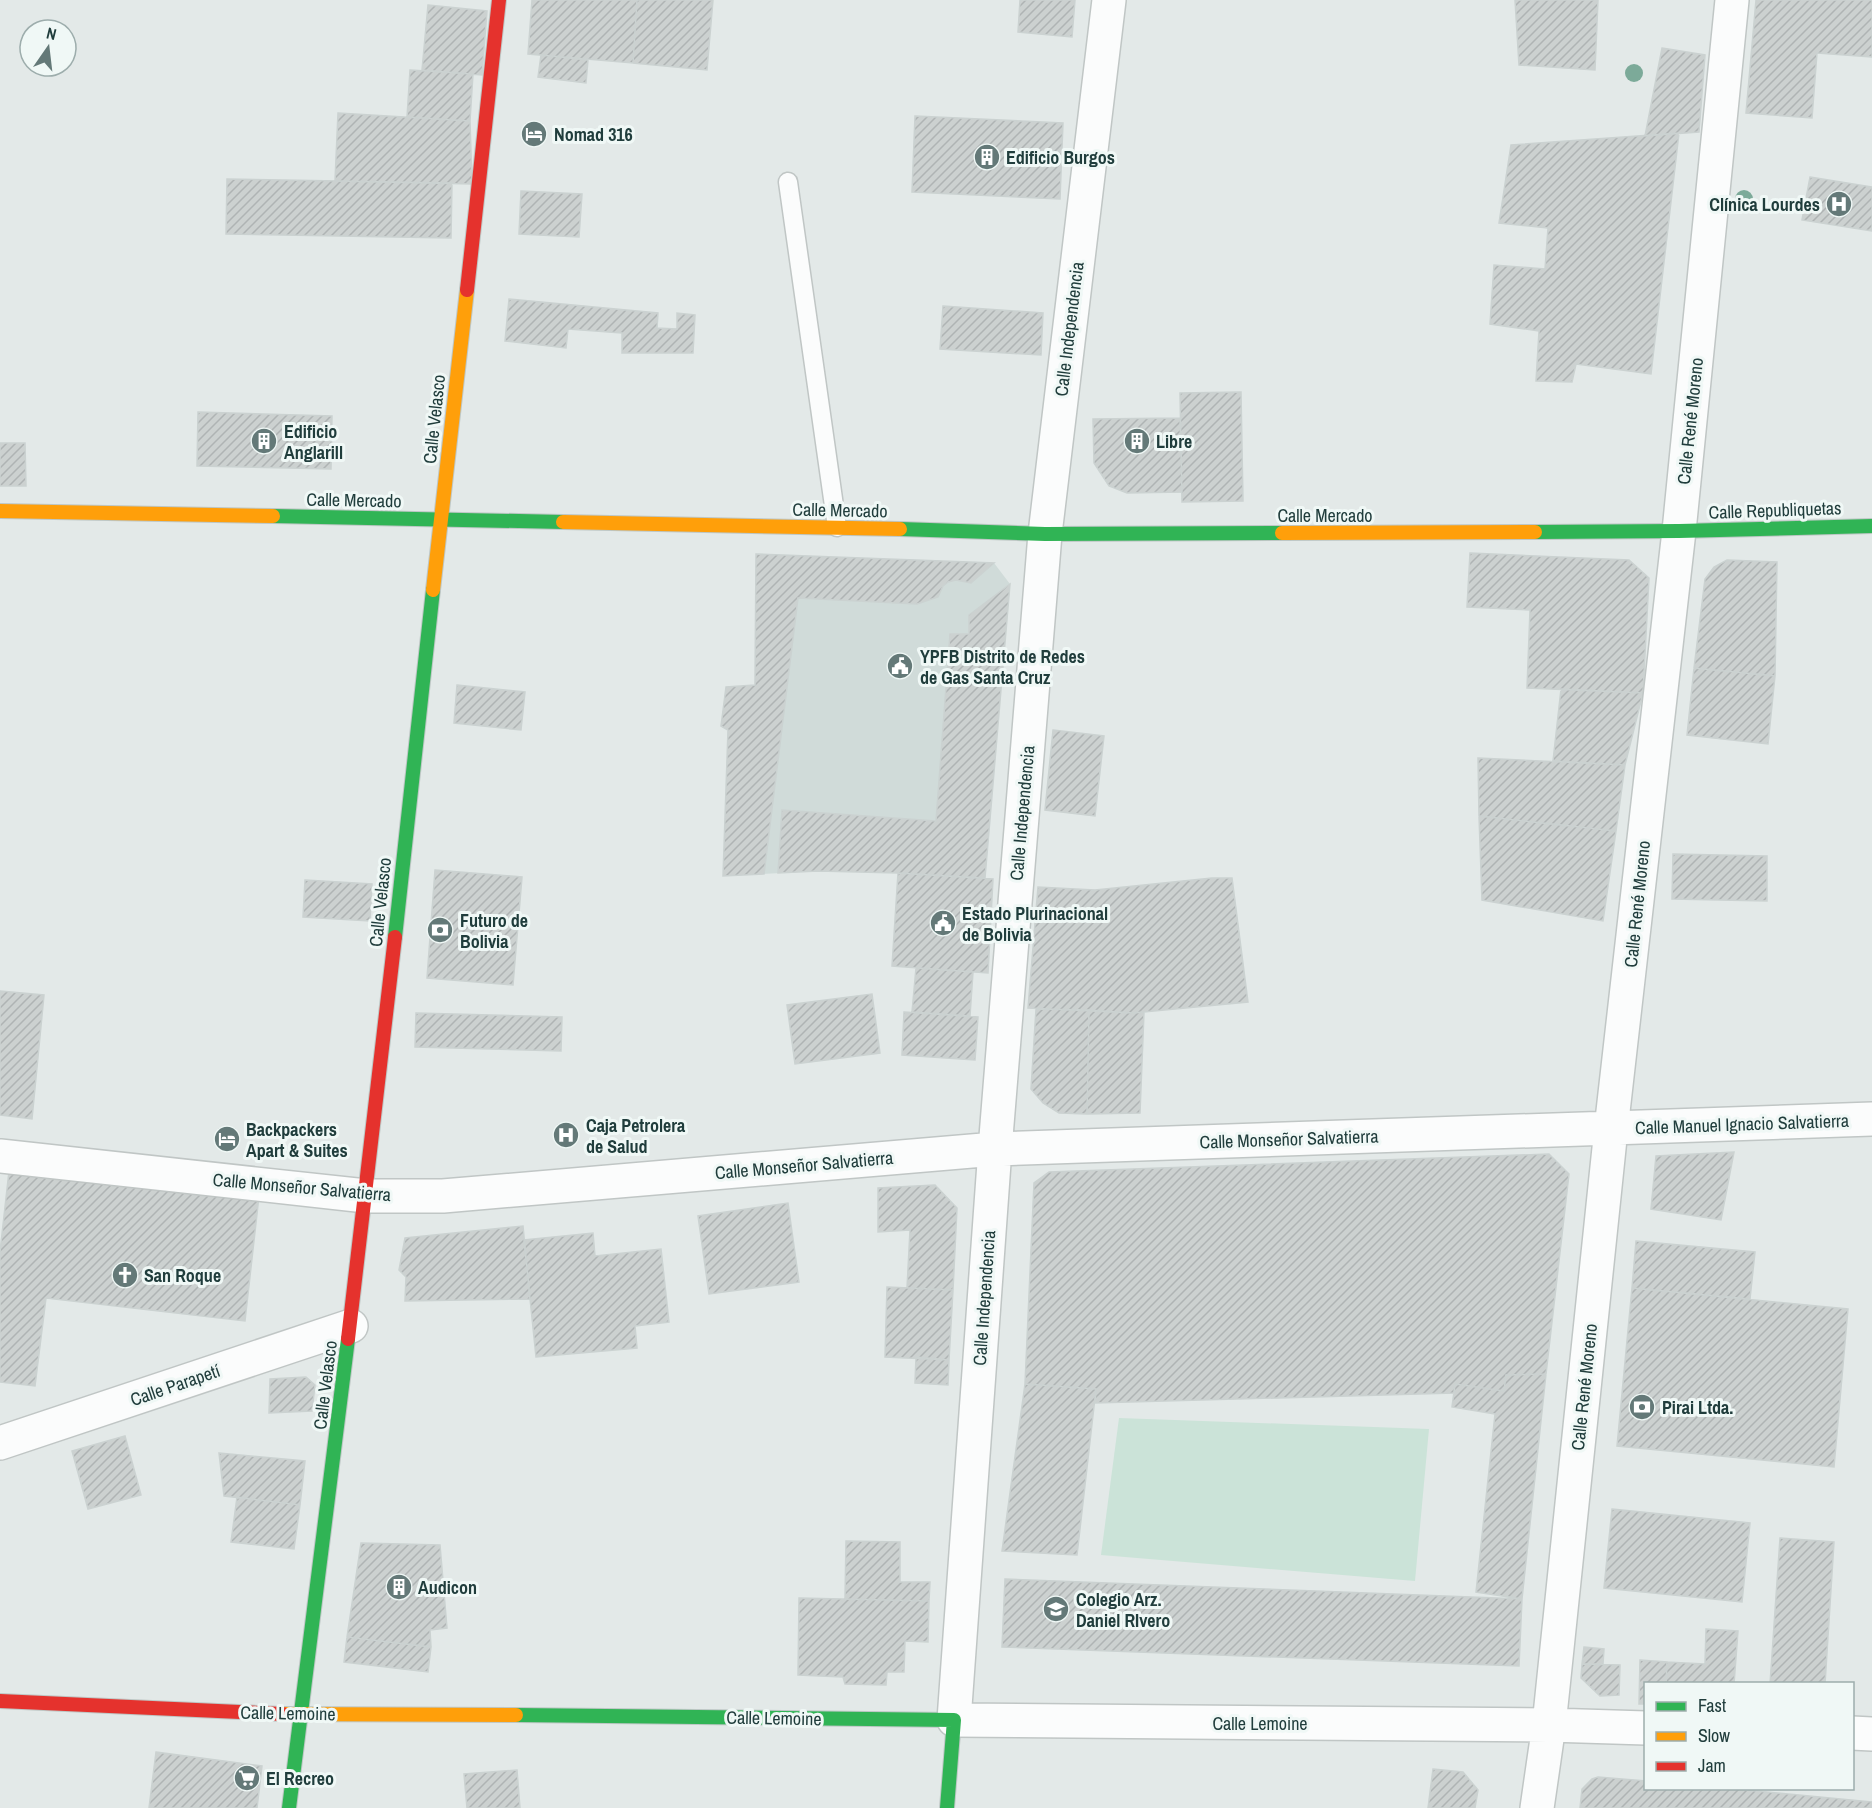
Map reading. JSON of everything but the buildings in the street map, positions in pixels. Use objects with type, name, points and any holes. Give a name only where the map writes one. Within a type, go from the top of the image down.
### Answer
[{"type":"street","name":"Calle Velasco","points":[[289,1808],[351,1326],[499,0]]},
{"type":"street","name":"Calle Independencia","points":[[947,1808],[995,1149],[1045,534],[1108,0]]},
{"type":"street","name":"Calle René Moreno","points":[[1537,1808],[1549,1725],[1611,1129],[1679,531],[1732,0]]},
{"type":"street","name":"Calle Mercado","points":[[0,511],[837,527],[1045,534],[1679,531]]},
{"type":"street","name":"Calle Republiquetas","points":[[1679,531],[1872,526]]},
{"type":"street","name":"Calle Manuel Ignacio Salvatierra","points":[[1611,1129],[1872,1119]]},
{"type":"street","name":"Calle Monseñor Salvatierra","points":[[0,1156],[366,1196],[443,1196],[995,1149],[1611,1129]]},
{"type":"street","name":"Calle Parapetí","points":[[0,1443],[351,1326]]},
{"type":"street","name":"Calle Lemoine","points":[[0,1701],[300,1715],[462,1714],[1549,1725],[1644,1728]]},
{"type":"street","points":[[1854,1733],[1872,1734]]},
{"type":"lane","points":[[788,182],[837,527]]},
{"type":"shaded area","points":[[756,554],[994,563],[1010,584],[985,878],[819,871],[723,876],[728,730],[721,726],[726,687],[755,685]]},
{"type":"green space","points":[[1119,1418],[1429,1429],[1415,1581],[1101,1555]]},
{"type":"traffic: fast","points":[[273,516],[563,522]]},
{"type":"traffic: fast","points":[[1535,532],[1872,526]]},
{"type":"traffic: fast","points":[[900,529],[1045,534],[1282,533]]},
{"type":"traffic: fast","points":[[395,937],[433,590]]},
{"type":"traffic: fast","points":[[289,1808],[348,1339]]},
{"type":"traffic: fast","points":[[516,1715],[954,1720],[947,1808]]},
{"type":"traffic: slow","points":[[433,590],[467,290]]},
{"type":"traffic: slow","points":[[0,511],[273,516]]},
{"type":"traffic: slow","points":[[563,522],[900,529]]},
{"type":"traffic: slow","points":[[1282,533],[1535,532]]},
{"type":"traffic: slow","points":[[283,1714],[516,1715]]},
{"type":"traffic: jam","points":[[467,290],[499,0]]},
{"type":"traffic: jam","points":[[348,1339],[395,937]]},
{"type":"traffic: jam","points":[[0,1701],[283,1714]]},
{"type":"place","name":"Nomad 316","points":[[534,134]]},
{"type":"place","name":"Edificio Burgos","points":[[987,157]]},
{"type":"place","name":"Clínica Lourdes","points":[[1839,204]]},
{"type":"place","name":"Edificio Anglarill","points":[[264,441]]},
{"type":"place","name":"Libre","points":[[1137,441]]},
{"type":"place","name":"YPFB Distrito de Redes de Gas Santa Cruz","points":[[900,666]]},
{"type":"place","name":"Estado Plurinacional de Bolivia","points":[[943,923]]},
{"type":"place","name":"Futuro de Bolivia","points":[[440,930]]},
{"type":"place","name":"Caja Petrolera de Salud","points":[[566,1135]]},
{"type":"place","name":"Backpackers Apart & Suites","points":[[227,1139]]},
{"type":"place","name":"San Roque","points":[[125,1275]]},
{"type":"place","name":"Pirai Ltda.","points":[[1642,1407]]},
{"type":"place","name":"Audicon","points":[[399,1587]]},
{"type":"place","name":"Colegio Arz. Daniel RIvero","points":[[1056,1609]]},
{"type":"place","name":"El Recreo","points":[[247,1778]]}]
